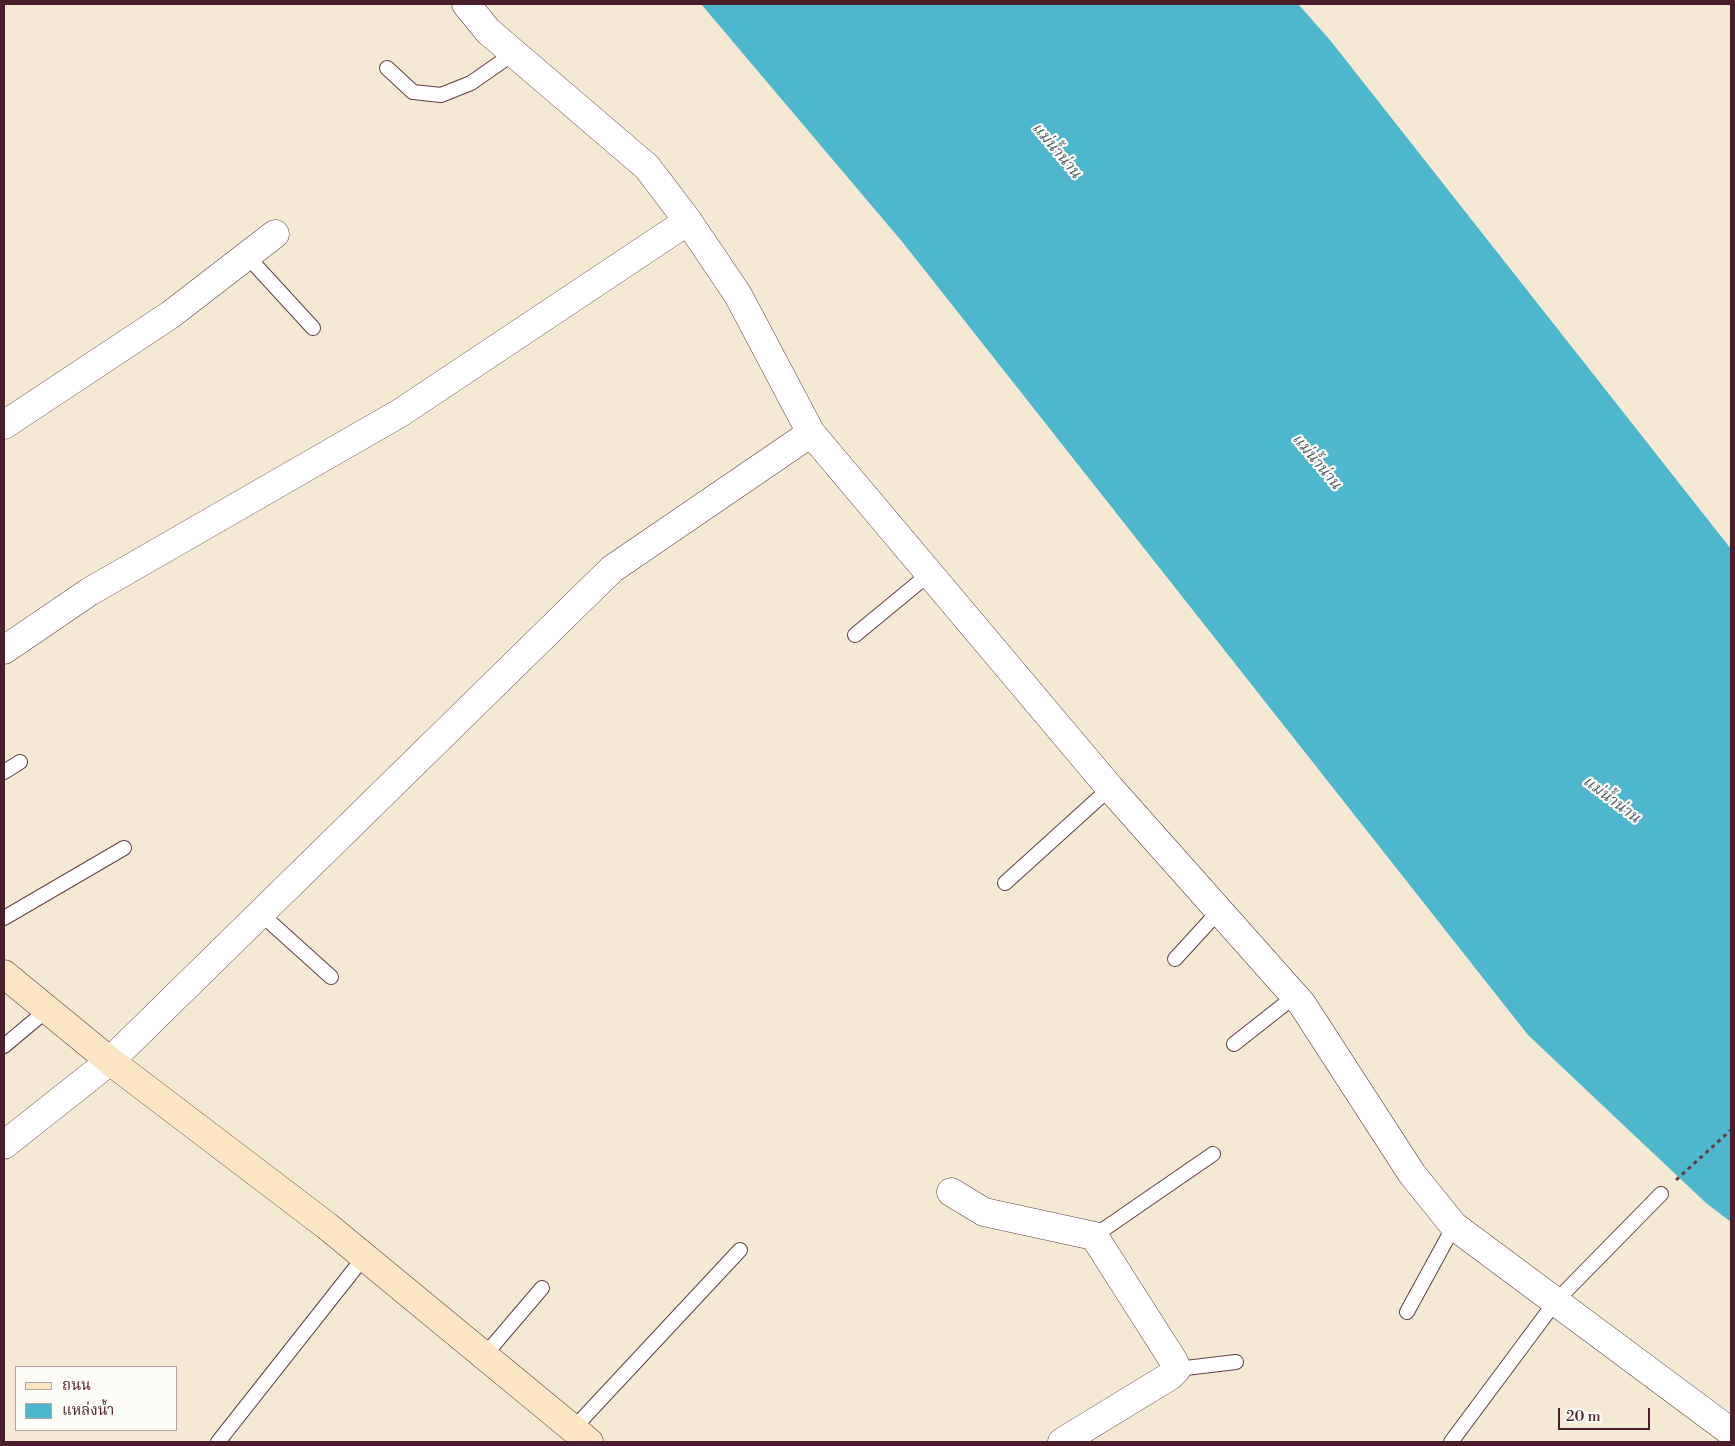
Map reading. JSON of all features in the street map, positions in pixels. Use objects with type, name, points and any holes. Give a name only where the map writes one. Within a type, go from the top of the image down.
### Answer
[{"type":"street","points":[[466,4],[488,31],[647,167],[688,221],[738,295],[811,433],[1110,788],[1302,1004],[1412,1174],[1454,1226],[1731,1432]]},
{"type":"street","points":[[4,650],[89,592],[400,413],[688,221]]},
{"type":"street","points":[[4,425],[170,315],[275,234]]},
{"type":"street","points":[[4,1145],[110,1061],[612,569],[811,433]]},
{"type":"street","points":[[4,974],[110,1061],[327,1226],[581,1436]]},
{"type":"street","points":[[951,1192],[984,1212],[1094,1236],[1177,1369],[1170,1376],[1062,1442]]},
{"type":"lane","points":[[387,68],[413,92],[441,95],[471,84],[514,53]]},
{"type":"lane","points":[[247,256],[313,328]]},
{"type":"lane","points":[[855,635],[929,574]]},
{"type":"lane","points":[[4,772],[20,762]]},
{"type":"lane","points":[[1005,883],[1110,788]]},
{"type":"lane","points":[[4,918],[124,848]]},
{"type":"lane","points":[[1176,959],[1219,911]]},
{"type":"lane","points":[[260,914],[331,977]]},
{"type":"lane","points":[[1234,1044],[1295,996]]},
{"type":"lane","points":[[4,1046],[47,1010]]},
{"type":"lane","points":[[1094,1236],[1213,1154]]},
{"type":"lane","points":[[1451,1442],[1556,1301],[1661,1194]]},
{"type":"lane","points":[[1408,1312],[1454,1226]]},
{"type":"lane","points":[[581,1436],[740,1250]]},
{"type":"lane","points":[[218,1442],[364,1257]]},
{"type":"lane","points":[[484,1356],[542,1288]]},
{"type":"lane","points":[[1177,1369],[1236,1362]]},
{"type":"path","points":[[1661,1194],[1731,1130]]},
{"type":"water","name":"แม่น้ำน่าน","points":[[701,4],[1298,4],[1330,40],[1731,549],[1731,1222],[1706,1203],[1528,1035],[904,244]]}]
